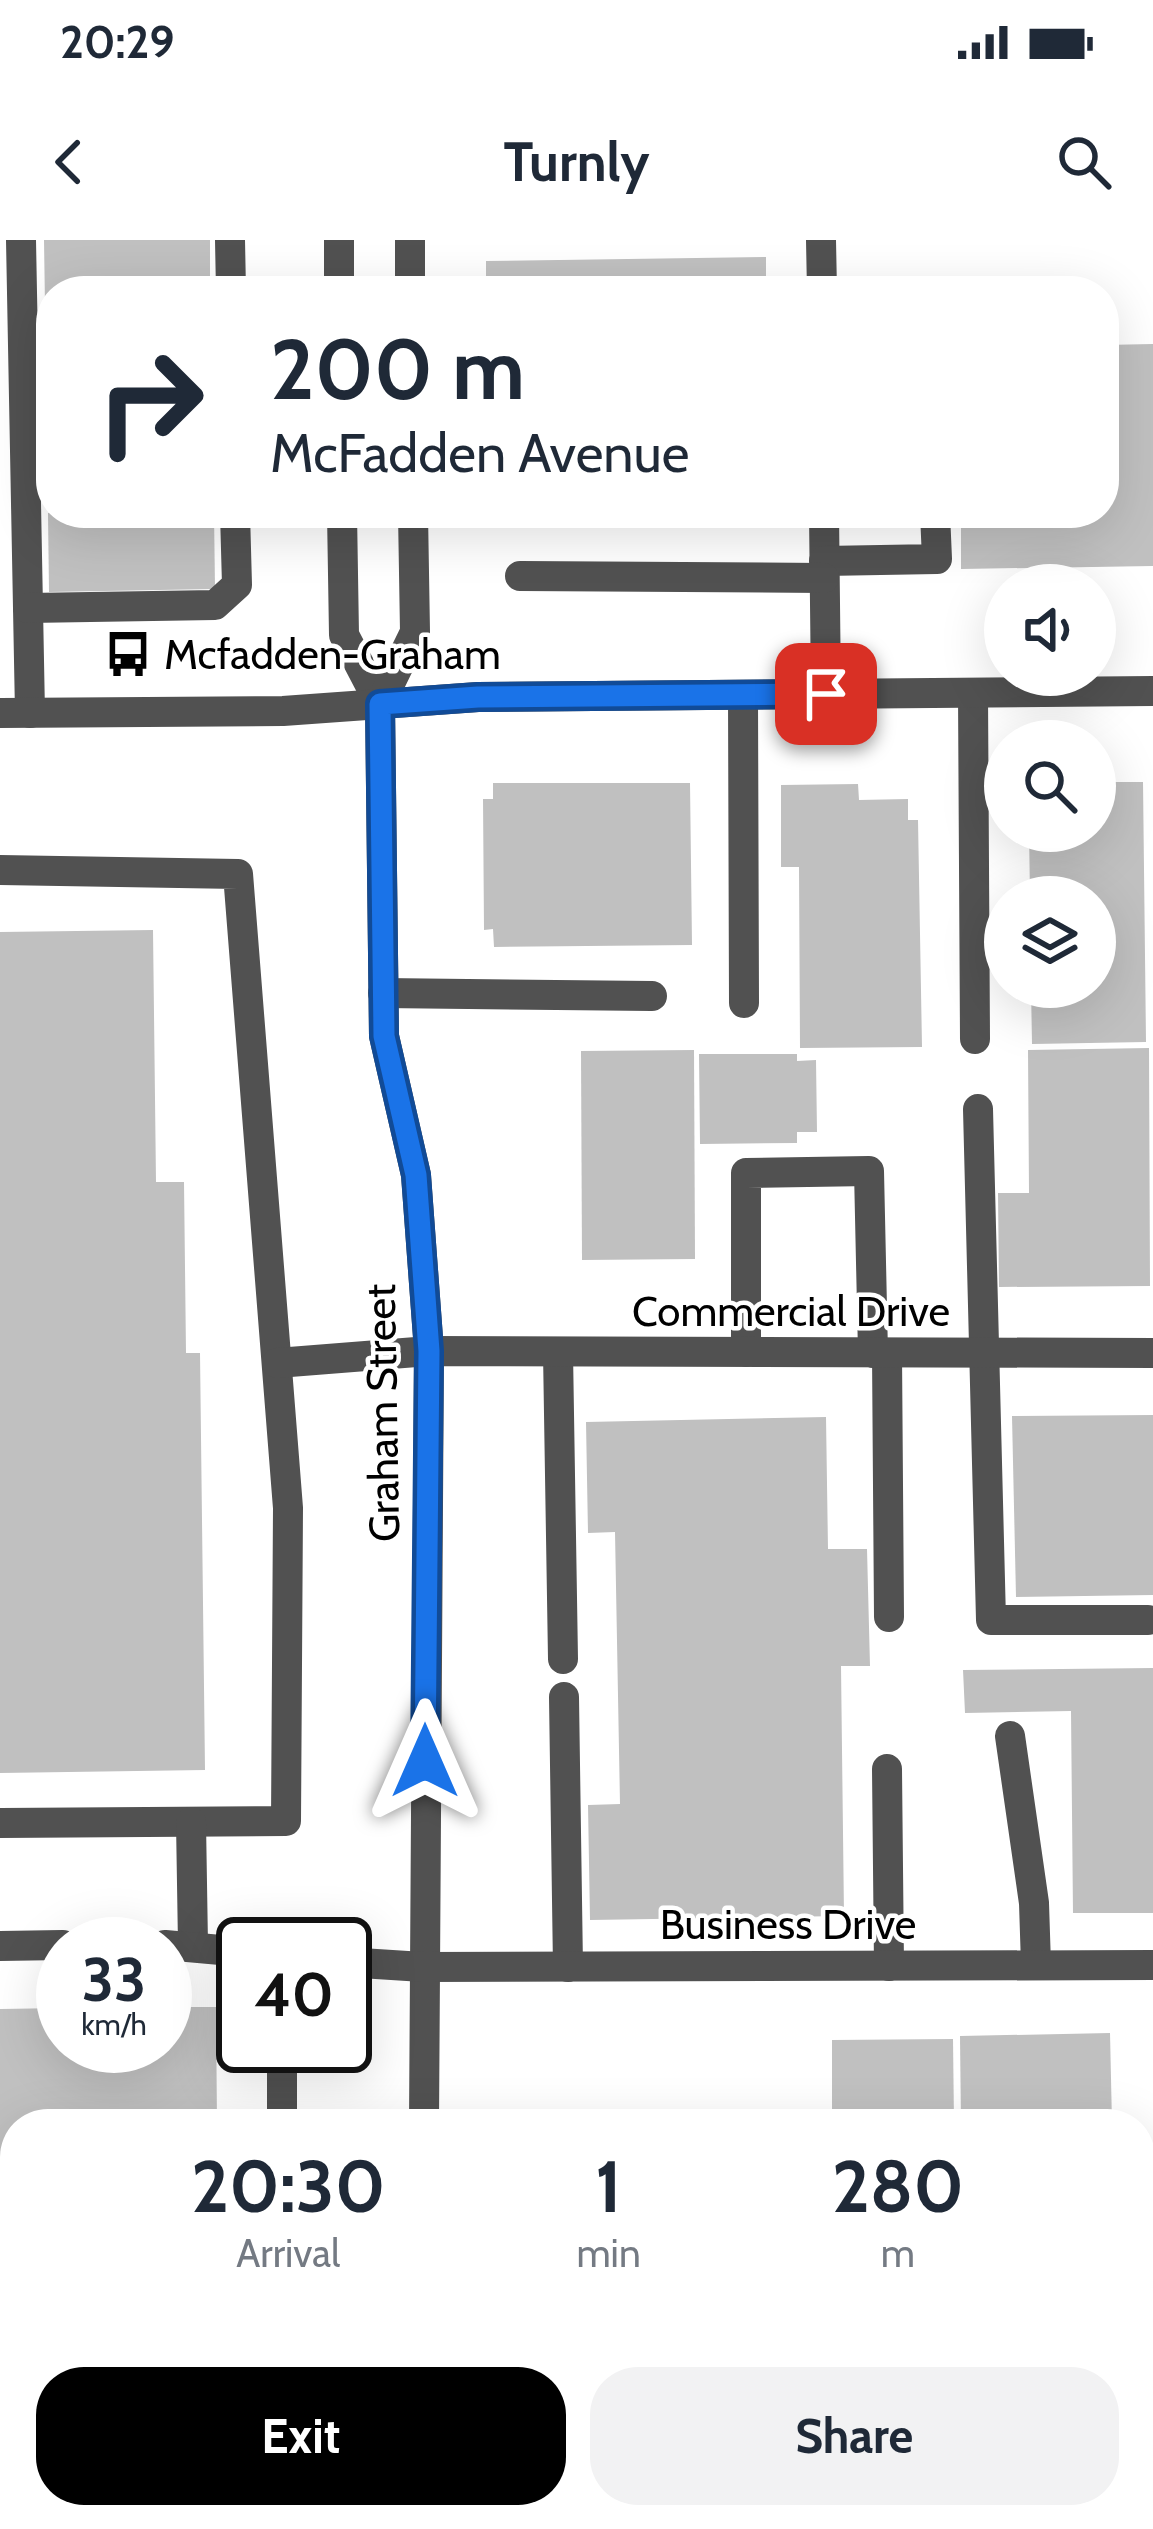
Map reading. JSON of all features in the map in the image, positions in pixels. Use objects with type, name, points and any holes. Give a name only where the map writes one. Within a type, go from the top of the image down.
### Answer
[{"type":"street","points":[[22,240],[28,608],[15,713],[283,711],[478,697],[1153,691]]},
{"type":"street","points":[[230,240],[231,276]]},
{"type":"street","points":[[339,240],[339,276]]},
{"type":"street","points":[[410,240],[410,276]]},
{"type":"street","points":[[821,240],[822,276]]},
{"type":"street","points":[[28,608],[214,605],[237,585],[235,528]]},
{"type":"street","name":"Graham Street","points":[[342,528],[344,635],[380,704]]},
{"type":"street","name":"Graham Street","points":[[413,528],[415,632],[380,704],[384,1036],[416,1175],[429,1351],[424,2109]]},
{"type":"street","points":[[824,528],[826,694]]},
{"type":"street","points":[[520,576],[824,570],[937,559],[936,528]]},
{"type":"street","points":[[973,692],[975,1039]]},
{"type":"street","points":[[742,695],[744,1003]]},
{"type":"street","points":[[0,870],[238,874],[288,1508],[286,1821],[0,1823]]},
{"type":"street","points":[[382,993],[652,996]]},
{"type":"street","points":[[978,1108],[991,1620],[1148,1620]]},
{"type":"street","points":[[746,1352],[746,1173],[869,1171],[890,1617]]},
{"type":"street","name":"Commercial Drive","points":[[277,1364],[429,1351],[1153,1353]]},
{"type":"street","points":[[558,1352],[563,1659]]},
{"type":"street","points":[[564,1697],[568,1967]]},
{"type":"street","points":[[1010,1736],[1034,1904],[1036,1965]]},
{"type":"street","points":[[886,1769],[890,1966]]},
{"type":"street","points":[[182,1917],[191,1822]]},
{"type":"street","points":[[0,1946],[36,1946]]},
{"type":"street","name":"Business Drive","points":[[372,1964],[1153,1965]]},
{"type":"street","points":[[282,2073],[282,2109]]},
{"type":"building","points":[[44,240],[210,240],[210,276],[45,276]]},
{"type":"building","points":[[766,257],[766,276],[486,276],[486,261]]},
{"type":"building","points":[[1153,344],[1153,566],[984,564],[984,569],[961,569],[961,528],[1119,528],[1119,345]]},
{"type":"building","points":[[48,528],[214,528],[215,589],[49,592]]},
{"type":"building","points":[[1116,782],[1143,782],[1146,1042],[1032,1044],[1031,1008],[1116,1008],[1116,876],[1030,876],[1029,852],[1116,852]]},
{"type":"building","points":[[493,783],[690,783],[692,945],[494,947],[493,929],[484,930],[483,799],[493,799]]},
{"type":"building","points":[[858,784],[859,800],[908,799],[908,820],[918,820],[922,1047],[800,1048],[799,867],[781,867],[781,785]]},
{"type":"building","points":[[153,930],[156,1182],[184,1182],[186,1353],[200,1353],[205,1770],[0,1773],[0,932]]},
{"type":"building","points":[[1149,1048],[1150,1286],[999,1287],[998,1193],[1029,1193],[1028,1050]]},
{"type":"building","points":[[694,1050],[695,1259],[582,1260],[581,1051]]},
{"type":"building","points":[[699,1054],[797,1054],[797,1061],[816,1060],[817,1132],[797,1132],[797,1143],[700,1144]]},
{"type":"building","points":[[1153,1415],[1153,1595],[1016,1597],[1012,1416]]},
{"type":"building","points":[[826,1417],[828,1549],[867,1549],[870,1666],[841,1666],[844,1916],[590,1920],[588,1805],[620,1804],[615,1532],[588,1533],[586,1422]]},
{"type":"building","points":[[1153,1668],[1153,1913],[1073,1913],[1071,1711],[965,1713],[963,1670]]},
{"type":"building","points":[[192,2007],[216,2007],[217,2109],[0,2109],[0,2009],[36,2008],[36,2073],[192,2073]]},
{"type":"building","points":[[1110,2033],[1112,2109],[961,2109],[960,2036]]},
{"type":"building","points":[[953,2039],[954,2109],[832,2109],[832,2040]]},
{"type":"place","name":"Mcfadden-Graham","points":[[128,654]]},
{"type":"route","points":[[425,1761],[429,1351],[416,1175],[384,1036],[380,704],[478,697],[826,694]]}]
